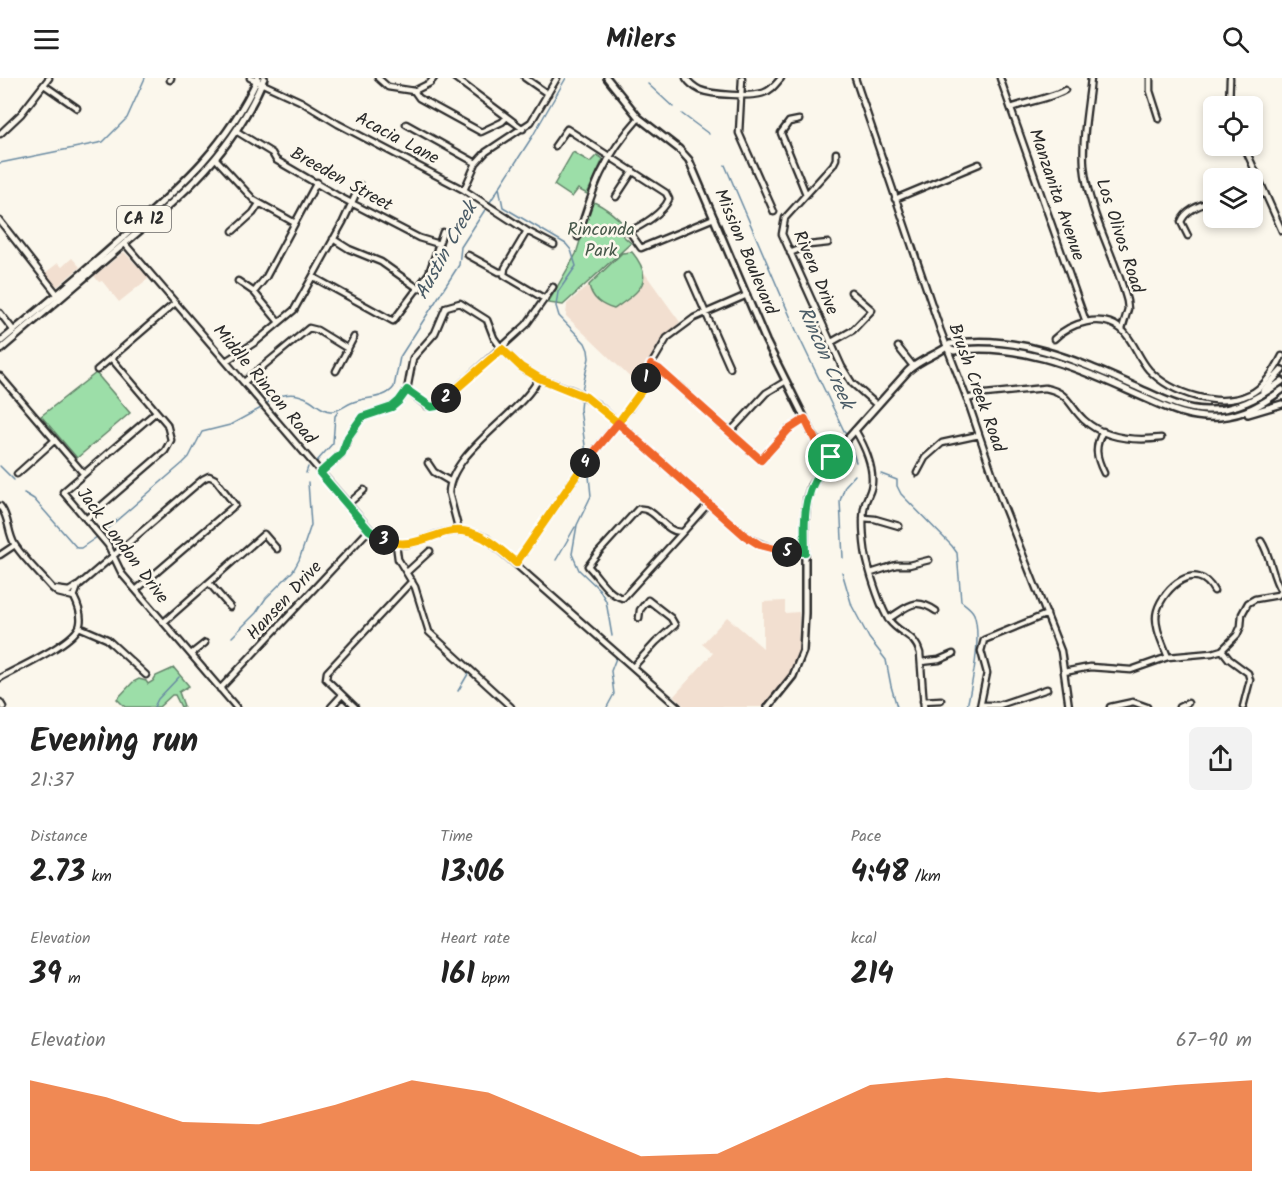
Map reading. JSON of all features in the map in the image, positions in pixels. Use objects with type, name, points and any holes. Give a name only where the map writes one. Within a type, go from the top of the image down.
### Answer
[{"type":"main road","name":"Mission Boulevard","points":[[607,78],[639,118],[686,155],[692,165],[786,381],[816,442],[831,457]]},
{"type":"main road","name":"CA 12","points":[[0,342],[183,194],[216,159],[236,131],[260,80]]},
{"type":"main road","name":"CA 12","points":[[0,350],[123,242],[208,157],[232,127],[260,80]]},
{"type":"main road","points":[[768,707],[788,685],[803,651],[807,499],[816,476],[913,366],[930,355],[947,348],[950,344],[969,341],[1018,344],[1081,363],[1168,402],[1186,408],[1206,410],[1224,409],[1249,402],[1282,381]]},
{"type":"main road","points":[[947,348],[954,351],[991,348],[1017,351],[1078,369],[1168,409],[1188,415],[1206,417],[1241,415],[1282,404]]},
{"type":"main road","points":[[1249,402],[1262,393],[1282,370]]},
{"type":"main road","points":[[1228,416],[1252,409],[1282,390]]},
{"type":"street","points":[[0,134],[21,114],[49,78]]},
{"type":"street","name":"Acacia Lane","points":[[250,78],[260,80],[464,190],[527,231],[554,244]]},
{"type":"street","points":[[378,78],[388,87],[414,91],[430,83],[434,78]]},
{"type":"street","points":[[455,78],[523,129]]},
{"type":"street","points":[[525,78],[548,94]]},
{"type":"street","points":[[464,190],[476,163],[494,146],[531,122],[557,78]]},
{"type":"street","points":[[686,78],[692,86],[705,92],[742,94],[763,94],[773,88],[781,78]]},
{"type":"street","points":[[742,78],[739,133],[774,212]]},
{"type":"street","name":"Brush Creek Road","points":[[855,78],[895,199],[1002,502],[1062,655],[1069,707]]},
{"type":"street","name":"Manzanita Avenue","points":[[1000,78],[1086,322]]},
{"type":"street","name":"Los Olivos Road","points":[[1091,78],[1084,135],[1084,166],[1093,207],[1127,301],[1128,309],[1122,329]]},
{"type":"street","points":[[1150,78],[1150,91],[1159,119]]},
{"type":"street","points":[[1229,96],[1230,78]]},
{"type":"street","points":[[44,85],[77,108]]},
{"type":"street","points":[[1011,108],[1029,100],[1065,90]]},
{"type":"street","points":[[414,91],[419,99],[481,132],[502,122],[507,117]]},
{"type":"street","points":[[578,237],[589,200],[610,155],[639,118]]},
{"type":"street","points":[[799,120],[789,122],[781,133],[806,194]]},
{"type":"street","points":[[406,124],[476,163]]},
{"type":"street","points":[[555,146],[567,129],[666,193],[669,199],[666,204],[640,227],[628,231],[639,246],[645,248],[714,218]]},
{"type":"street","name":"Breeden Street","points":[[236,131],[272,153],[276,160],[336,195],[419,238],[439,244]]},
{"type":"street","name":"Rivera Drive","points":[[836,153],[833,165],[785,218],[782,224],[782,234],[846,375],[877,405]]},
{"type":"street","points":[[1248,156],[1282,231]]},
{"type":"street","points":[[216,159],[259,204],[296,223]]},
{"type":"street","points":[[895,199],[979,164]]},
{"type":"street","points":[[616,197],[633,171]]},
{"type":"street","points":[[254,292],[266,277],[317,182]]},
{"type":"street","points":[[226,361],[243,348],[258,341],[294,310],[360,185]]},
{"type":"street","points":[[233,231],[254,213],[259,204]]},
{"type":"street","points":[[1188,236],[1181,222],[1184,214],[1203,204]]},
{"type":"street","points":[[0,221],[57,294]]},
{"type":"street","points":[[504,272],[527,231]]},
{"type":"street","points":[[313,277],[393,321],[429,273],[444,232]]},
{"type":"street","points":[[333,239],[349,249],[381,262],[419,289]]},
{"type":"street","name":"Middle Rincon Road","points":[[123,242],[369,530],[396,544]]},
{"type":"street","points":[[790,253],[809,245],[828,243]]},
{"type":"street","points":[[468,255],[499,272],[504,272]]},
{"type":"street","points":[[504,272],[507,278],[545,299]]},
{"type":"street","points":[[689,275],[730,368]]},
{"type":"street","points":[[238,281],[254,292],[279,322]]},
{"type":"street","points":[[407,390],[427,406],[437,406],[526,326],[553,287]]},
{"type":"street","points":[[830,343],[853,330],[872,310],[851,292]]},
{"type":"street","points":[[516,563],[588,459],[642,390],[651,365],[667,338],[682,324],[747,295]]},
{"type":"street","points":[[97,370],[175,303]]},
{"type":"street","points":[[320,473],[342,453],[348,437],[362,417],[392,407],[399,401],[407,390],[413,358],[435,333],[442,313],[450,305],[464,305],[485,318],[502,349],[521,367],[539,378],[586,397],[744,535],[760,545],[783,551],[805,552]]},
{"type":"street","points":[[0,313],[14,331]]},
{"type":"street","points":[[1054,339],[1067,328],[1086,322],[1103,322],[1122,329],[1148,369],[1161,381],[1173,388],[1212,399],[1234,399],[1255,391],[1271,375],[1282,356]]},
{"type":"street","points":[[244,382],[309,328],[317,330],[348,349]]},
{"type":"street","points":[[336,371],[354,337]]},
{"type":"street","points":[[898,347],[913,366]]},
{"type":"street","points":[[86,519],[170,445],[170,430],[111,358]]},
{"type":"street","points":[[651,365],[659,369],[761,460],[788,430],[805,419]]},
{"type":"street","name":"Jack London Drive","points":[[0,376],[83,473],[63,492],[108,545],[122,574],[236,707]]},
{"type":"street","points":[[459,531],[449,493],[451,482],[463,462],[485,435],[526,397],[539,378]]},
{"type":"street","points":[[730,432],[762,396],[786,381]]},
{"type":"street","points":[[967,399],[984,394],[1045,388],[1068,398],[1086,422],[1103,432],[1130,439],[1161,438]]},
{"type":"street","points":[[83,473],[156,412]]},
{"type":"street","points":[[853,432],[871,468],[872,485],[865,502],[863,519],[871,573],[888,619],[915,641],[920,653],[923,704],[941,700]]},
{"type":"street","points":[[1103,432],[1098,441],[1097,454],[1104,473]]},
{"type":"street","points":[[917,473],[925,458],[942,443],[979,435]]},
{"type":"street","points":[[17,474],[55,440]]},
{"type":"street","points":[[428,463],[434,472],[451,482]]},
{"type":"street","points":[[52,588],[69,591],[78,586],[209,476],[235,505],[136,591]]},
{"type":"street","points":[[347,505],[364,490]]},
{"type":"street","points":[[683,532],[673,531],[647,510],[639,509],[597,553],[588,566],[603,584],[622,598],[628,593],[683,532],[708,504]]},
{"type":"street","points":[[0,506],[7,518],[15,545],[52,588],[65,596],[74,597]]},
{"type":"street","points":[[863,519],[875,519],[899,526]]},
{"type":"street","name":"Hansen Drive","points":[[220,689],[369,530]]},
{"type":"street","points":[[511,707],[430,633],[412,581],[398,559],[396,544],[414,543],[447,532],[459,531],[474,533],[486,538],[674,706]]},
{"type":"street","points":[[164,622],[264,534],[277,549]]},
{"type":"street","points":[[1064,672],[1090,668],[1131,670],[1168,657],[1222,650],[1237,635],[1241,627],[1242,614],[1248,603],[1280,594],[1281,591],[1273,575],[1266,548],[1261,541]]},
{"type":"street","points":[[0,555],[15,545]]},
{"type":"street","points":[[406,572],[430,551]]},
{"type":"street","points":[[871,573],[896,565],[909,565],[929,560]]},
{"type":"street","points":[[1168,657],[1156,619],[1157,610],[1171,588],[1184,579],[1198,576],[1204,578],[1214,591]]},
{"type":"street","points":[[355,707],[326,679],[327,672],[412,581]]},
{"type":"street","points":[[209,584],[230,607]]},
{"type":"street","points":[[0,678],[74,635],[81,623],[78,604],[74,597],[78,586]]},
{"type":"street","points":[[633,667],[675,625],[671,618],[648,600],[640,610],[639,618]]},
{"type":"street","points":[[888,619],[912,604],[926,604],[936,611]]},
{"type":"street","points":[[1047,614],[984,640],[981,651],[987,673],[980,706],[999,705],[1047,689]]},
{"type":"street","points":[[79,627],[107,639],[146,675]]},
{"type":"street","points":[[191,654],[205,643]]},
{"type":"street","points":[[1222,650],[1229,659],[1248,673],[1250,680],[1243,707]]},
{"type":"street","points":[[921,662],[939,660],[953,654]]},
{"type":"street","points":[[331,707],[342,695]]},
{"type":"street","points":[[0,702],[3,707]]},
{"type":"street","points":[[1110,707],[1127,702],[1147,707]]},
{"type":"street","points":[[1179,707],[1188,703]]},
{"type":"shaded area","points":[[628,250],[680,322],[659,342],[640,387],[566,316],[567,304]]},
{"type":"shaded area","points":[[124,252],[149,278],[119,302],[102,281],[99,282],[94,276]]},
{"type":"shaded area","points":[[72,258],[80,267],[58,286],[55,285],[45,273],[58,263],[62,267]]},
{"type":"shaded area","points":[[785,601],[785,613],[799,612],[798,652],[787,679],[762,707],[685,707],[674,696],[713,653],[702,644],[727,617],[763,648],[763,602]]},
{"type":"green space","points":[[573,152],[590,162],[597,155],[603,159],[587,194],[578,189],[572,197],[554,185]]},
{"type":"green space","name":"Rinconda Park","points":[[592,201],[610,211],[625,226],[621,232],[622,235],[631,243],[563,305],[548,303],[576,254]]},
{"type":"green space","points":[[632,252],[643,271],[642,285],[631,297],[614,309],[605,306],[595,298],[589,285],[622,253]]},
{"type":"green space","points":[[96,373],[130,413],[77,458],[41,416]]},
{"type":"green space","points":[[174,668],[189,686],[179,692],[184,706],[181,707],[175,695],[159,707],[125,707],[117,699],[133,682],[139,679],[148,684],[156,676]]},
{"type":"waterway","points":[[0,163],[103,142],[127,118],[145,78]]},
{"type":"waterway","name":"Austin Creek","points":[[266,404],[271,400],[293,394],[333,411],[356,401],[380,396],[394,387],[400,357],[459,265],[461,247],[532,137],[566,78]]},
{"type":"waterway","name":"Rincon Creek","points":[[648,84],[673,107]]},
{"type":"waterway","name":"Rincon Creek","points":[[682,114],[709,134]]},
{"type":"waterway","name":"Rincon Creek","points":[[725,165],[799,337],[847,437]]},
{"type":"waterway","points":[[499,187],[503,207],[566,244],[571,250],[576,266],[558,292],[556,306],[559,316],[585,343],[588,350],[589,358],[582,390]]},
{"type":"waterway","points":[[581,399],[580,409],[586,453]]},
{"type":"waterway","name":"Austin Creek","points":[[101,534],[189,457],[202,432],[230,425],[263,407]]},
{"type":"waterway","points":[[317,461],[333,443],[335,416],[338,412]]},
{"type":"waterway","name":"Rincon Creek","points":[[849,441],[856,462]]},
{"type":"waterway","name":"Austin Creek","points":[[0,466],[14,480]]},
{"type":"waterway","points":[[588,466],[591,496],[577,525],[572,554],[579,570],[599,589],[606,601],[612,636]]},
{"type":"waterway","points":[[306,473],[308,467]]},
{"type":"waterway","name":"Rincon Creek","points":[[881,474],[897,480],[901,494],[957,553],[961,601],[974,614],[977,635],[967,707]]},
{"type":"waterway","points":[[843,558],[840,501],[845,486],[855,475]]},
{"type":"waterway","points":[[232,637],[293,571],[299,560],[311,525],[308,482]]},
{"type":"waterway","name":"Austin Creek","points":[[24,493],[34,499],[77,548],[81,548],[97,537]]},
{"type":"waterway","points":[[556,560],[575,527]]},
{"type":"waterway","points":[[842,572],[852,606],[869,638],[886,660],[897,707]]},
{"type":"waterway","points":[[607,707],[614,694],[611,671],[616,658]]},
{"type":"waterway","points":[[458,691],[468,674]]},
{"type":"waterway","points":[[154,707],[158,699],[179,677]]},
{"type":"route","points":[[831,457],[816,442],[805,419],[788,430],[761,460],[659,369],[651,365],[642,390],[618,423],[586,397],[539,378],[521,367],[502,349],[437,406],[427,406],[407,390],[392,407],[362,417],[355,424],[342,453],[320,473],[369,530],[386,541],[406,545],[447,532],[474,533],[486,538],[516,563],[588,459],[618,423],[744,535],[760,545],[783,551],[805,552],[807,499],[816,476],[831,457]]}]
